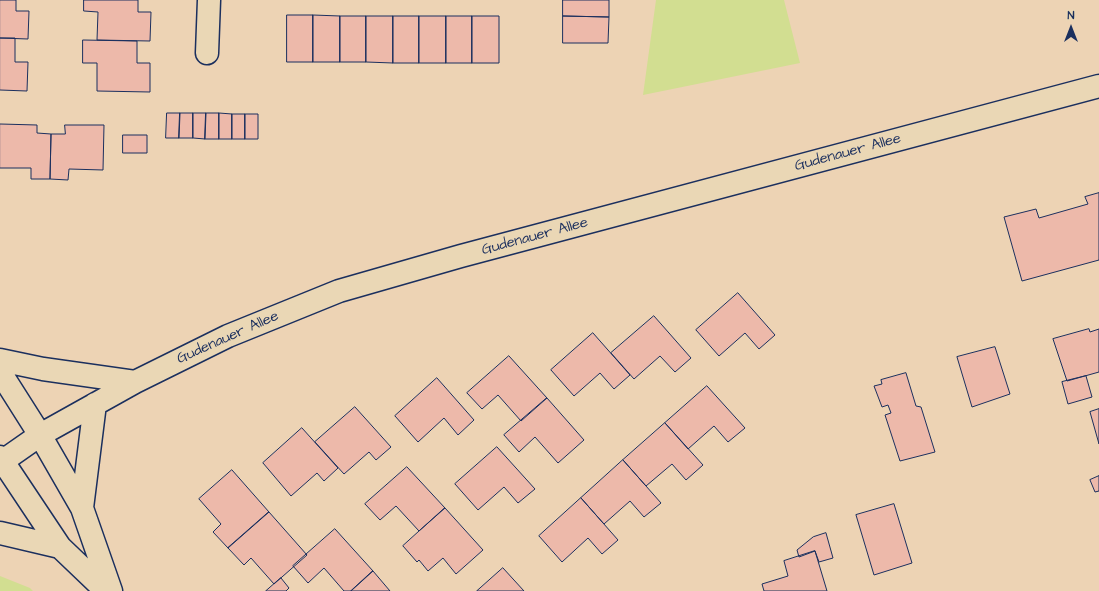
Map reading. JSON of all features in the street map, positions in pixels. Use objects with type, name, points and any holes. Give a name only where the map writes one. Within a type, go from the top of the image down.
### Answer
[{"type":"main road","points":[[207,53],[209,0]]},
{"type":"main road","name":"Gudenauer Allee","points":[[1,460],[40,435],[135,382],[228,336],[339,291],[468,254],[1099,86]]},
{"type":"main road","points":[[0,360],[43,369],[135,382]]},
{"type":"main road","points":[[0,372],[40,435],[82,508],[111,591]]},
{"type":"main road","points":[[82,508],[95,404]]},
{"type":"main road","points":[[1,460],[60,547],[106,591]]},
{"type":"main road","points":[[0,533],[60,547]]},
{"type":"green space","points":[[656,0],[784,0],[800,63],[643,95]]},
{"type":"green space","points":[[0,576],[30,588],[33,591],[0,591]]},
{"type":"building","points":[[0,0],[16,0],[16,11],[29,11],[28,39],[0,38]]},
{"type":"building","points":[[84,0],[138,0],[138,12],[151,12],[150,41],[97,40],[98,12],[84,11]]},
{"type":"building","points":[[563,0],[609,0],[609,17],[563,16]]},
{"type":"building","points":[[287,15],[313,15],[313,62],[287,62]]},
{"type":"building","points":[[313,15],[340,16],[340,62],[313,62]]},
{"type":"building","points":[[340,16],[366,16],[366,62],[340,62]]},
{"type":"building","points":[[366,16],[393,16],[393,63],[366,62]]},
{"type":"building","points":[[393,16],[419,16],[419,63],[393,63]]},
{"type":"building","points":[[419,16],[446,16],[446,63],[419,63]]},
{"type":"building","points":[[446,16],[472,16],[472,63],[446,63]]},
{"type":"building","points":[[472,16],[499,16],[499,63],[472,63]]},
{"type":"building","points":[[563,16],[609,17],[608,43],[563,43]]},
{"type":"building","points":[[0,38],[15,38],[15,62],[28,62],[27,91],[0,90]]},
{"type":"building","points":[[83,40],[137,41],[137,63],[150,63],[150,92],[97,91],[97,63],[83,63]]},
{"type":"building","points":[[167,113],[180,113],[179,138],[166,138]]},
{"type":"building","points":[[180,113],[193,113],[193,138],[179,138]]},
{"type":"building","points":[[193,113],[206,113],[205,139],[193,138]]},
{"type":"building","points":[[206,113],[219,113],[219,139],[205,139]]},
{"type":"building","points":[[219,113],[232,114],[232,139],[219,139]]},
{"type":"building","points":[[232,114],[245,114],[245,139],[232,139]]},
{"type":"building","points":[[245,114],[258,114],[258,139],[245,139]]},
{"type":"building","points":[[0,124],[37,125],[37,133],[51,134],[50,179],[31,179],[31,168],[0,168]]},
{"type":"building","points":[[65,125],[104,125],[103,170],[69,169],[68,180],[50,179],[51,134],[65,134]]},
{"type":"building","points":[[123,135],[147,135],[147,153],[123,153]]},
{"type":"building","points":[[1099,193],[1099,260],[1022,281],[1004,217],[1036,209],[1039,218],[1088,204],[1085,197]]},
{"type":"building","points":[[738,293],[775,335],[759,349],[745,333],[719,356],[696,330]]},
{"type":"building","points":[[654,316],[691,358],[675,372],[660,356],[634,379],[611,353]]},
{"type":"building","points":[[1089,329],[1090,332],[1099,329],[1099,372],[1067,381],[1053,339]]},
{"type":"building","points":[[593,333],[630,375],[614,389],[600,373],[574,396],[551,370]]},
{"type":"building","points":[[995,347],[1010,394],[972,407],[957,357]]},
{"type":"building","points":[[509,356],[547,398],[521,421],[498,395],[482,409],[467,393]]},
{"type":"building","points":[[906,373],[916,406],[921,407],[935,452],[900,461],[885,415],[891,413],[888,405],[882,407],[874,386],[882,384],[881,380]]},
{"type":"building","points":[[1086,376],[1092,397],[1068,404],[1062,382]]},
{"type":"building","points":[[437,378],[474,420],[458,435],[444,418],[418,442],[395,416]]},
{"type":"building","points":[[707,386],[745,428],[728,442],[714,426],[688,449],[665,423]]},
{"type":"building","points":[[547,398],[584,440],[558,463],[535,437],[519,452],[504,435]]},
{"type":"building","points":[[355,407],[391,447],[376,460],[369,452],[344,474],[315,442]]},
{"type":"building","points":[[1099,409],[1099,444],[1090,412]]},
{"type":"building","points":[[665,423],[703,465],[686,480],[672,464],[646,486],[623,460]]},
{"type":"building","points":[[302,428],[338,468],[324,481],[317,473],[291,496],[263,463]]},
{"type":"building","points":[[497,447],[535,489],[518,503],[504,487],[478,510],[455,484]]},
{"type":"building","points":[[623,460],[661,503],[644,517],[630,501],[604,524],[581,498]]},
{"type":"building","points":[[407,467],[445,508],[419,531],[396,506],[380,520],[365,504]]},
{"type":"building","points":[[232,470],[269,512],[228,548],[213,532],[221,524],[199,499]]},
{"type":"building","points":[[1099,476],[1099,491],[1095,492],[1090,480]]},
{"type":"building","points":[[581,498],[618,540],[602,554],[588,538],[562,562],[539,536]]},
{"type":"building","points":[[894,504],[912,563],[874,575],[856,515]]},
{"type":"building","points":[[445,508],[483,550],[456,574],[443,558],[428,571],[419,560],[417,562],[403,546]]},
{"type":"building","points":[[269,512],[307,555],[274,584],[251,558],[244,565],[228,548]]},
{"type":"building","points":[[335,529],[373,571],[351,591],[344,591],[324,568],[308,583],[293,566]]},
{"type":"building","points":[[826,533],[833,558],[819,562],[815,551],[799,557],[797,550],[813,537]]},
{"type":"building","points":[[815,551],[827,591],[764,591],[762,584],[788,576],[784,561]]},
{"type":"building","points":[[503,568],[524,591],[477,591]]},
{"type":"building","points":[[373,571],[390,591],[351,591]]},
{"type":"building","points":[[281,578],[289,588],[286,591],[266,591]]}]
